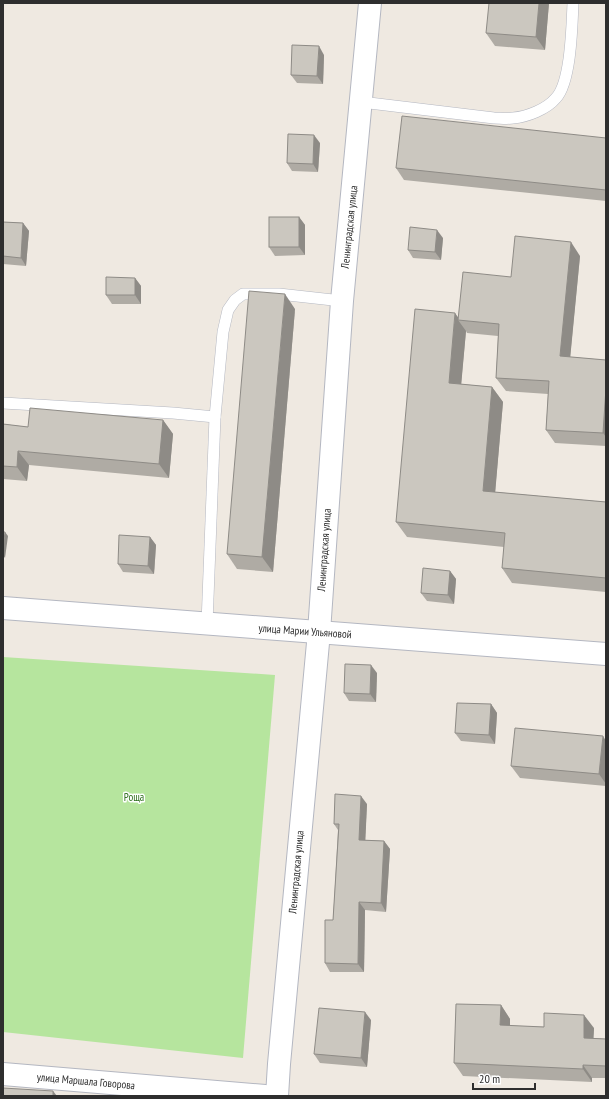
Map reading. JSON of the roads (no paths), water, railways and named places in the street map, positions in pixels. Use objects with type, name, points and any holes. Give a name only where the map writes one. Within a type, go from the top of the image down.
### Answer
[{"type":"street","name":"Ленинградская улица","points":[[277,1096],[319,632],[342,301],[370,3]]},
{"type":"street","name":"улица Марии Ульяновой","points":[[3,608],[606,654]]},
{"type":"street","name":"улица Маршала Говорова","points":[[3,1074],[265,1096]]},
{"type":"lane","points":[[361,102],[494,118],[514,118],[534,113],[546,107],[557,98],[564,84],[568,63],[573,3]]},
{"type":"lane","points":[[207,624],[216,417],[223,332],[228,310],[235,300],[243,294],[279,294],[342,301]]},
{"type":"lane","points":[[3,403],[165,412],[216,417]]},
{"type":"park label","name":"Роща","points":[[134,797]]}]
